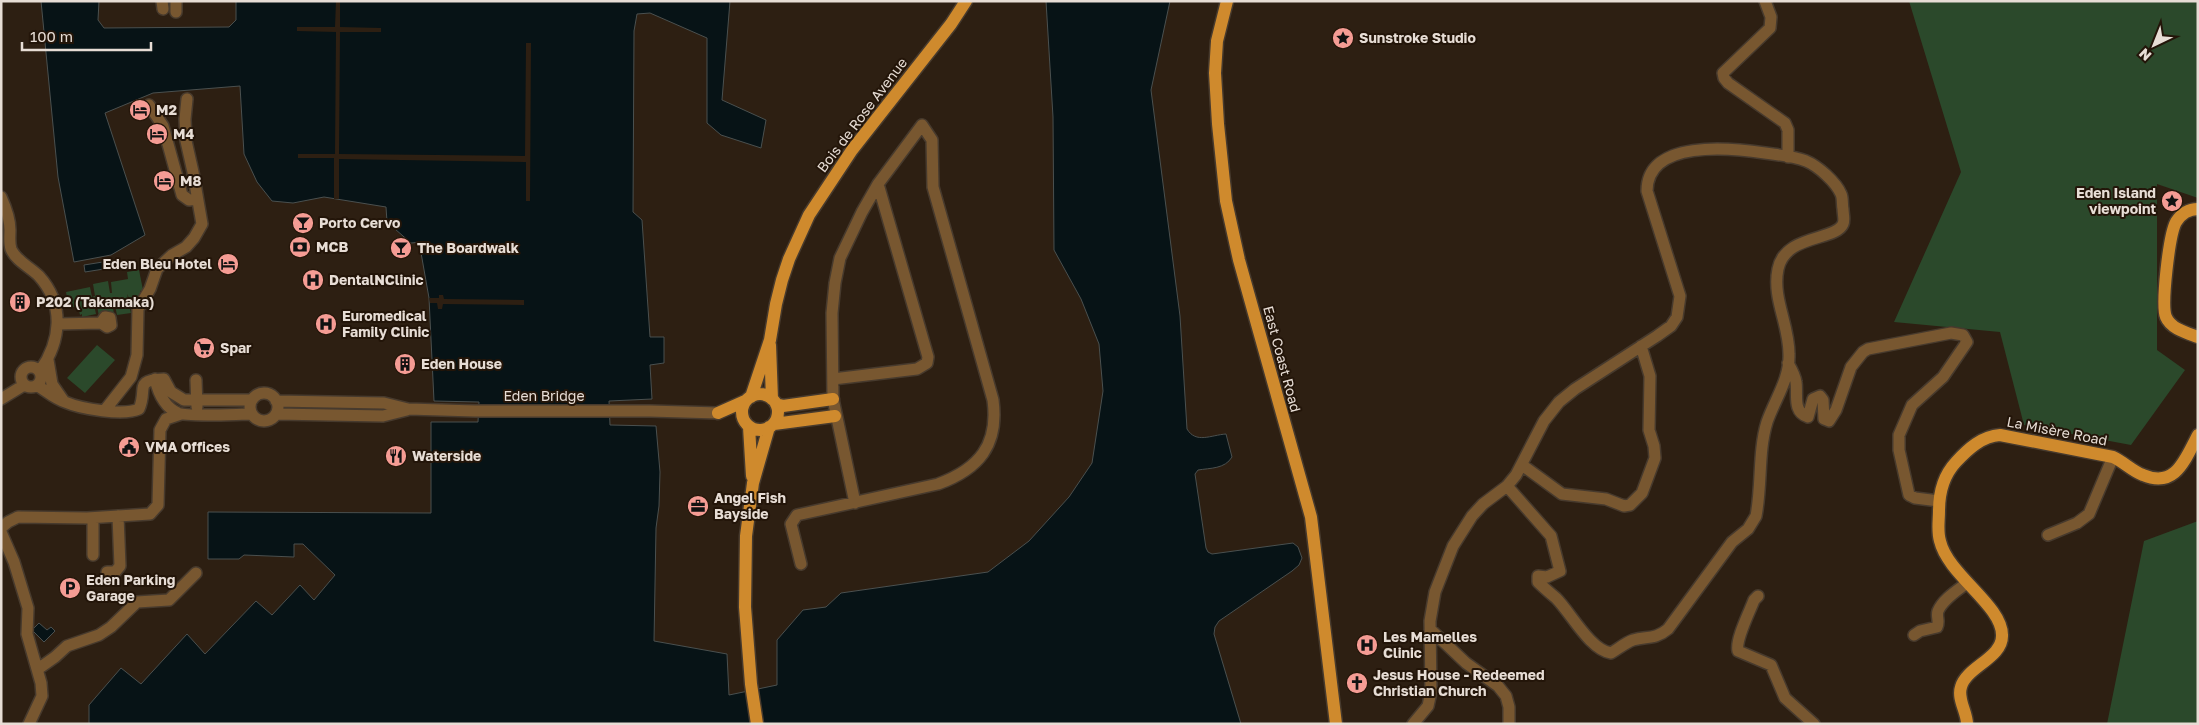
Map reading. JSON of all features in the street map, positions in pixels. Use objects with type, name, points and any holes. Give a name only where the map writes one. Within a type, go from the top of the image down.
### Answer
[{"type":"main road","name":"Bois de Rose Avenue","points":[[748,399],[770,340],[782,280],[809,214],[852,150],[952,24],[966,1]]},
{"type":"main road","name":"East Coast Road","points":[[1227,1],[1217,41],[1215,72],[1226,201],[1244,278],[1311,518],[1336,724]]},
{"type":"main road","points":[[2198,209],[2187,212],[2180,217],[2172,233],[2164,299],[2166,317],[2171,324],[2178,330],[2198,337]]},
{"type":"main road","name":"Bois de Rose Avenue","points":[[770,340],[774,402]]},
{"type":"main road","points":[[718,413],[762,394],[783,406],[833,399]]},
{"type":"main road","points":[[748,399],[742,409],[747,424],[753,483]]},
{"type":"main road","points":[[757,724],[751,684],[745,607],[746,536],[753,483],[771,426],[777,414],[774,402]]},
{"type":"main road","points":[[718,413],[759,430],[771,426],[835,416]]},
{"type":"main road","name":"La Misère Road","points":[[1967,724],[1960,689],[1963,682],[1988,660],[2003,637],[1997,618],[1953,567],[1940,542],[1939,501],[1945,479],[1952,467],[1971,448],[1990,436],[2011,436],[2113,457],[2122,461],[2141,475],[2153,479],[2167,478],[2179,469],[2198,436]]},
{"type":"street","points":[[1765,1],[1771,17],[1770,28],[1723,73],[1728,83],[1785,123],[1788,130],[1788,156]]},
{"type":"street","points":[[105,410],[131,377],[137,355],[138,309],[150,289],[157,270],[172,255],[186,247],[202,224],[186,141],[185,119],[187,99]]},
{"type":"street","points":[[149,105],[163,126],[182,194],[189,200],[196,199]]},
{"type":"street","points":[[801,564],[791,524],[793,520],[802,514],[855,503],[938,484],[959,476],[975,465],[993,434],[995,414],[993,400],[933,187],[932,140],[922,124],[878,184],[840,258],[832,313],[833,399],[835,416],[855,503]]},
{"type":"street","points":[[1413,724],[1428,706],[1431,692],[1430,629],[1435,592],[1453,546],[1472,516],[1483,504],[1507,486],[1522,465],[1544,421],[1559,402],[1575,389],[1671,326],[1677,317],[1680,296],[1647,191],[1647,180],[1651,172],[1665,160],[1698,148],[1737,149],[1788,156],[1807,161],[1828,178],[1841,195],[1844,223],[1840,229],[1807,240],[1792,248],[1779,264],[1775,282],[1777,299],[1785,323],[1789,354],[1788,373],[1767,422],[1756,516],[1748,529],[1732,542],[1668,629],[1659,636],[1634,640],[1611,653],[1604,652],[1596,646],[1556,598],[1538,582],[1538,576],[1548,577],[1560,571],[1551,536],[1507,486]]},
{"type":"street","points":[[833,379],[917,369],[927,363],[928,357],[878,184]]},
{"type":"street","points":[[1,197],[8,210],[9,243],[12,251],[39,277],[49,292],[58,314],[55,341],[48,360],[40,371],[41,381],[38,386],[31,388],[24,385],[21,379],[24,369],[31,366],[40,371]]},
{"type":"street","points":[[58,324],[101,323]]},
{"type":"street","points":[[1788,363],[1794,375],[1795,396],[1801,412],[1808,417],[1813,400],[1820,396],[1823,400],[1822,416],[1826,421],[1829,421],[1836,410],[1851,367],[1868,349],[1950,333],[1963,335],[1967,342],[1943,377],[1912,405],[1900,435],[1899,450],[1909,496],[1939,501]]},
{"type":"street","points":[[1522,465],[1562,494],[1606,499],[1624,506],[1630,505],[1642,493],[1655,458],[1654,446],[1649,430],[1650,376],[1641,346]]},
{"type":"street","points":[[48,360],[52,384],[64,402]]},
{"type":"street","points":[[38,386],[64,402],[105,410],[134,411],[139,409],[143,385],[148,380],[160,379]]},
{"type":"street","points":[[160,379],[171,392],[184,400]]},
{"type":"street","points":[[160,379],[158,392],[167,405],[181,414]]},
{"type":"street","points":[[196,380],[197,414]]},
{"type":"street","points":[[1,399],[24,385]]},
{"type":"street","points":[[159,476],[155,442],[157,421],[167,405],[184,400],[252,400],[260,394],[267,394],[278,405],[276,414],[269,420],[264,421],[255,418],[251,409],[252,400]]},
{"type":"street","points":[[276,401],[384,403],[408,409]]},
{"type":"street","points":[[276,414],[383,416],[408,409]]},
{"type":"street","name":"Eden Bridge","points":[[408,409],[718,413]]},
{"type":"street","points":[[29,724],[42,696],[38,669],[27,634],[28,608],[14,562],[1,530],[8,522],[18,517],[93,518],[150,514],[158,504],[160,430],[166,419],[181,414],[252,414]]},
{"type":"street","points":[[2048,534],[2077,523],[2089,514],[2113,457]]},
{"type":"street","points":[[108,572],[115,572],[120,566],[118,516]]},
{"type":"street","points":[[93,518],[94,555]]},
{"type":"street","points":[[38,669],[56,657],[67,646],[99,635],[111,627],[137,602],[169,600],[196,573]]},
{"type":"street","points":[[1914,635],[1920,631],[1937,627],[1939,623],[1937,614],[1940,608],[1951,595],[1967,583]]},
{"type":"street","points":[[1758,596],[1754,600],[1740,637],[1737,647],[1738,651],[1771,666],[1785,698],[1814,724]]},
{"type":"street","points":[[1430,629],[1466,663],[1498,686],[1506,696],[1509,708],[1509,724]]},
{"type":"green space","points":[[1909,1],[2198,1],[2198,198],[2157,184],[2157,350],[2185,370],[2131,445],[2024,425],[2000,332],[1894,322],[1961,172]]},
{"type":"green space","points":[[139,270],[143,290],[140,291],[141,296],[129,298],[127,294],[131,313],[117,315],[114,301],[112,302],[114,314],[99,317],[97,305],[94,305],[96,314],[82,317],[78,306],[69,308],[66,292],[90,287],[92,297],[95,296],[93,284],[108,281],[110,293],[112,293],[111,282],[128,279],[127,272]]},
{"type":"green space","points":[[97,345],[115,360],[85,393],[67,378]]},
{"type":"green space","points":[[2198,521],[2198,724],[2107,724],[2144,541]]},
{"type":"shaded area","points":[[41,1],[99,1],[98,20],[104,28],[229,27],[236,20],[236,1],[730,1],[722,100],[766,120],[761,148],[721,135],[707,123],[707,38],[650,13],[637,14],[634,31],[633,212],[642,220],[650,337],[664,337],[664,363],[650,365],[652,399],[609,401],[610,425],[656,426],[660,472],[656,528],[654,641],[727,654],[729,695],[777,685],[777,640],[803,610],[826,607],[841,593],[988,572],[1029,541],[1069,497],[1092,463],[1103,391],[1099,344],[1081,299],[1054,250],[1053,117],[1046,1],[1170,1],[1151,90],[1180,316],[1187,429],[1191,434],[1204,438],[1226,434],[1232,457],[1221,466],[1198,470],[1195,474],[1206,548],[1212,554],[1293,543],[1298,547],[1302,558],[1299,565],[1292,571],[1219,621],[1215,627],[1214,634],[1241,724],[89,724],[89,705],[121,668],[141,684],[187,634],[205,654],[256,601],[272,615],[300,585],[314,600],[335,575],[303,544],[294,544],[294,557],[244,555],[239,559],[208,559],[208,512],[431,513],[431,422],[478,422],[479,402],[434,401],[429,298],[420,247],[421,242],[411,243],[387,222],[386,207],[324,197],[293,203],[272,201],[257,182],[244,154],[240,86],[153,93],[105,113],[145,235],[111,255],[74,262],[58,177]]},
{"type":"shaded area","points":[[109,261],[110,268],[85,272],[84,265]]},
{"type":"shaded area","points":[[39,623],[47,630],[51,627],[55,631],[44,642],[32,630]]},
{"type":"pier","points":[[336,1],[340,1],[340,27],[381,28],[381,32],[340,32],[339,154],[525,156],[526,43],[531,43],[530,201],[526,201],[526,162],[339,159],[339,199],[334,199],[334,158],[298,158],[298,154],[335,154],[336,32],[297,31],[297,27],[335,27]]},
{"type":"pier","points":[[439,295],[443,295],[444,299],[524,300],[524,305],[443,304],[442,309],[438,309],[437,303],[430,303],[429,298],[439,298]]},
{"type":"place","name":"Sunstroke Studio","points":[[1343,38]]},
{"type":"place","name":"M2","points":[[140,110]]},
{"type":"place","name":"M4","points":[[157,134]]},
{"type":"place","name":"M8","points":[[164,181]]},
{"type":"place","name":"Eden Island viewpoint","points":[[2172,201]]},
{"type":"place","name":"Porto Cervo","points":[[303,223]]},
{"type":"place","name":"MCB","points":[[300,247]]},
{"type":"place","name":"The Boardwalk","points":[[401,248]]},
{"type":"place","name":"Eden Bleu Hotel","points":[[228,264]]},
{"type":"place","name":"DentalNClinic","points":[[313,280]]},
{"type":"place","name":"P202 (Takamaka)","points":[[20,302]]},
{"type":"place","name":"Euromedical Family Clinic","points":[[326,324]]},
{"type":"place","name":"Spar","points":[[204,348]]},
{"type":"place","name":"Eden House","points":[[405,364]]},
{"type":"place","name":"VMA Offices","points":[[129,447]]},
{"type":"place","name":"Waterside","points":[[396,456]]},
{"type":"place","name":"Angel Fish Bayside","points":[[698,506]]},
{"type":"place","name":"Eden Parking Garage","points":[[70,588]]},
{"type":"place","name":"Les Mamelles Clinic","points":[[1367,645]]},
{"type":"place","name":"Jesus House - Redeemed Christian Church","points":[[1357,683]]}]
